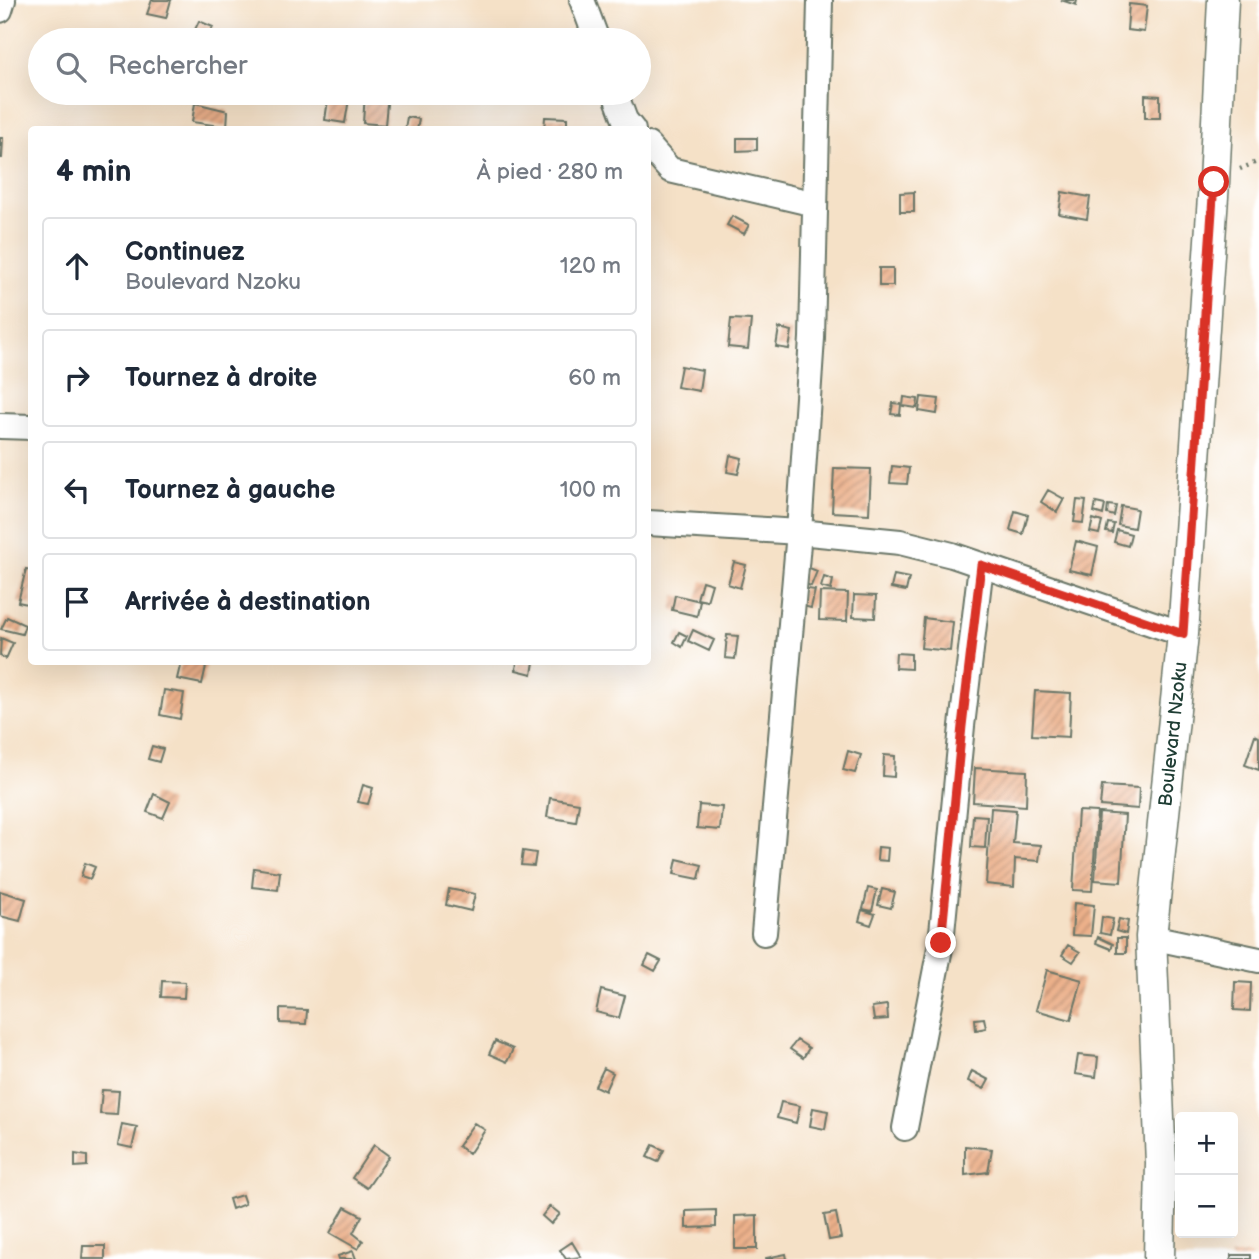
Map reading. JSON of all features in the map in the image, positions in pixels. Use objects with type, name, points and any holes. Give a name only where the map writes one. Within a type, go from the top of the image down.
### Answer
[{"type":"street","points":[[0,10],[3,0]]},
{"type":"street","points":[[582,0],[592,28]]},
{"type":"street","points":[[764,933],[799,532],[812,338],[820,0]]},
{"type":"street","name":"Boulevard Nzoku","points":[[1159,1259],[1161,1163],[1151,937],[1183,634],[1214,182],[1223,0]]},
{"type":"street","points":[[619,105],[630,126]]},
{"type":"street","points":[[651,148],[670,170],[816,204]]},
{"type":"street","points":[[0,426],[28,427]]},
{"type":"street","points":[[651,523],[799,532],[900,542],[981,565],[1183,634]]},
{"type":"street","points":[[905,1128],[941,943],[981,565]]},
{"type":"street","points":[[1151,937],[1259,960]]},
{"type":"building","points":[[152,0],[171,0],[166,18],[147,14]]},
{"type":"building","points":[[1061,0],[1077,0],[1076,5]]},
{"type":"building","points":[[1129,4],[1147,6],[1144,32],[1127,30]]},
{"type":"building","points":[[199,21],[213,27],[213,28],[196,28]]},
{"type":"building","points":[[1145,95],[1160,96],[1160,118],[1145,118]]},
{"type":"building","points":[[195,105],[228,111],[227,126],[192,122]]},
{"type":"building","points":[[327,105],[348,105],[345,123],[325,120]]},
{"type":"building","points":[[364,105],[387,105],[385,125],[363,123]]},
{"type":"building","points":[[407,117],[419,119],[418,126],[406,126]]},
{"type":"building","points":[[545,117],[567,118],[567,126],[544,126]]},
{"type":"building","points":[[0,138],[3,138],[2,158],[0,158]]},
{"type":"building","points":[[737,138],[757,138],[757,150],[737,151]]},
{"type":"building","points":[[914,192],[914,212],[900,212],[900,193]]},
{"type":"building","points":[[1062,192],[1090,197],[1087,219],[1059,214]]},
{"type":"building","points":[[732,216],[749,225],[744,234],[727,225]]},
{"type":"building","points":[[879,268],[893,268],[893,286],[879,286]]},
{"type":"building","points":[[731,319],[751,320],[748,349],[728,347]]},
{"type":"building","points":[[779,328],[792,331],[789,349],[776,347]]},
{"type":"building","points":[[681,366],[702,370],[699,391],[677,387]]},
{"type":"building","points":[[904,397],[918,399],[917,408],[903,406]]},
{"type":"building","points":[[921,397],[939,399],[937,414],[919,411]]},
{"type":"building","points":[[893,403],[901,404],[900,415],[891,414]]},
{"type":"building","points":[[730,455],[742,458],[738,474],[727,472]]},
{"type":"building","points":[[892,466],[909,468],[907,484],[890,483]]},
{"type":"building","points":[[834,468],[871,469],[869,514],[832,512]]},
{"type":"building","points":[[1048,490],[1064,499],[1057,512],[1041,502]]},
{"type":"building","points":[[1077,500],[1086,501],[1083,523],[1074,522]]},
{"type":"building","points":[[1096,503],[1105,505],[1103,515],[1094,512]]},
{"type":"building","points":[[1108,505],[1116,506],[1114,516],[1107,514]]},
{"type":"building","points":[[1121,506],[1137,509],[1134,528],[1118,525]]},
{"type":"building","points":[[1015,511],[1028,515],[1023,534],[1010,530]]},
{"type":"building","points":[[1093,519],[1102,522],[1099,534],[1090,532]]},
{"type":"building","points":[[1108,523],[1114,524],[1112,533],[1106,532]]},
{"type":"building","points":[[1117,530],[1131,534],[1128,546],[1114,542]]},
{"type":"building","points":[[1076,541],[1098,547],[1092,575],[1069,570]]},
{"type":"building","points":[[734,562],[746,565],[740,588],[728,584]]},
{"type":"building","points":[[807,567],[817,571],[811,586],[800,582]]},
{"type":"building","points":[[26,569],[28,569],[28,604],[18,602]]},
{"type":"building","points":[[894,575],[909,578],[906,591],[891,588]]},
{"type":"building","points":[[824,577],[833,580],[831,590],[821,587]]},
{"type":"building","points":[[702,581],[712,584],[707,601],[697,599]]},
{"type":"building","points":[[802,588],[815,590],[811,608],[799,605]]},
{"type":"building","points":[[820,592],[848,593],[847,621],[819,620]]},
{"type":"building","points":[[675,595],[700,601],[697,616],[672,610]]},
{"type":"building","points":[[854,595],[876,596],[875,618],[853,617]]},
{"type":"building","points":[[7,617],[25,625],[22,634],[1,629]]},
{"type":"building","points":[[924,618],[953,622],[950,651],[921,648]]},
{"type":"building","points":[[693,630],[714,640],[709,651],[688,641]]},
{"type":"building","points":[[679,632],[687,636],[682,647],[674,642]]},
{"type":"building","points":[[727,635],[738,636],[735,659],[725,658]]},
{"type":"building","points":[[1,638],[13,643],[6,659],[0,656]]},
{"type":"building","points":[[896,653],[911,654],[911,669],[895,668]]},
{"type":"building","points":[[180,665],[206,665],[202,684],[177,679]]},
{"type":"building","points":[[517,665],[534,665],[532,674],[516,670]]},
{"type":"building","points":[[164,690],[184,693],[180,719],[160,715]]},
{"type":"building","points":[[1035,691],[1071,693],[1069,737],[1032,735]]},
{"type":"building","points":[[1255,735],[1259,737],[1259,770],[1245,765]]},
{"type":"building","points":[[152,746],[163,749],[159,762],[148,759]]},
{"type":"building","points":[[848,751],[861,755],[855,773],[843,770]]},
{"type":"building","points":[[884,755],[895,756],[894,777],[883,776]]},
{"type":"building","points":[[975,768],[1027,771],[1026,806],[973,802]]},
{"type":"building","points":[[363,785],[373,788],[368,804],[358,802]]},
{"type":"building","points":[[1102,786],[1139,788],[1138,809],[1100,806]]},
{"type":"building","points":[[154,794],[170,802],[163,818],[147,812]]},
{"type":"building","points":[[550,798],[579,803],[576,822],[547,817]]},
{"type":"building","points":[[699,805],[722,807],[720,830],[697,828]]},
{"type":"building","points":[[991,808],[1016,810],[1013,843],[1041,845],[1039,861],[1015,859],[1014,887],[986,884]]},
{"type":"building","points":[[1078,811],[1097,812],[1092,891],[1073,890]]},
{"type":"building","points":[[1099,813],[1125,815],[1121,882],[1095,880]]},
{"type":"building","points":[[973,815],[987,816],[985,848],[971,847]]},
{"type":"building","points":[[878,847],[888,848],[887,861],[877,860]]},
{"type":"building","points":[[523,851],[536,853],[534,866],[521,865]]},
{"type":"building","points":[[677,859],[702,865],[699,879],[674,874]]},
{"type":"building","points":[[85,863],[95,867],[90,879],[81,876]]},
{"type":"building","points":[[254,868],[280,872],[278,890],[252,887]]},
{"type":"building","points":[[868,888],[877,890],[872,911],[863,909]]},
{"type":"building","points":[[449,889],[475,894],[471,911],[446,905]]},
{"type":"building","points":[[882,889],[895,892],[891,908],[878,905]]},
{"type":"building","points":[[0,891],[26,899],[20,921],[0,916]]},
{"type":"building","points":[[1074,903],[1094,905],[1091,936],[1072,935]]},
{"type":"building","points":[[862,910],[875,914],[871,925],[859,921]]},
{"type":"building","points":[[1102,917],[1113,919],[1110,935],[1100,933]]},
{"type":"building","points":[[1119,919],[1128,921],[1126,934],[1116,931]]},
{"type":"building","points":[[1098,937],[1113,944],[1111,949],[1096,943]]},
{"type":"building","points":[[1117,938],[1126,938],[1126,953],[1117,953]]},
{"type":"building","points":[[1068,945],[1080,952],[1073,962],[1062,955]]},
{"type":"building","points":[[649,955],[661,961],[655,971],[644,965]]},
{"type":"building","points":[[1047,970],[1082,980],[1071,1020],[1036,1010]]},
{"type":"building","points":[[162,981],[185,982],[184,998],[161,997]]},
{"type":"building","points":[[1235,982],[1251,983],[1250,1011],[1234,1010]]},
{"type":"building","points":[[601,990],[625,996],[619,1018],[596,1012]]},
{"type":"building","points":[[887,1005],[888,1019],[874,1020],[872,1007]]},
{"type":"building","points":[[280,1009],[307,1010],[306,1024],[280,1023]]},
{"type":"building","points":[[984,1018],[986,1028],[976,1030],[975,1019]]},
{"type":"building","points":[[797,1040],[809,1048],[803,1058],[790,1049]]},
{"type":"building","points":[[495,1041],[513,1049],[507,1062],[489,1054]]},
{"type":"building","points":[[1078,1055],[1098,1057],[1096,1077],[1075,1074]]},
{"type":"building","points":[[604,1068],[613,1073],[605,1091],[595,1086]]},
{"type":"building","points":[[972,1071],[989,1080],[984,1089],[968,1081]]},
{"type":"building","points":[[102,1090],[119,1091],[117,1115],[100,1114]]},
{"type":"building","points":[[781,1102],[800,1106],[796,1123],[777,1118]]},
{"type":"building","points":[[813,1108],[828,1111],[825,1129],[810,1126]]},
{"type":"building","points":[[474,1123],[485,1130],[469,1154],[458,1146]]},
{"type":"building","points":[[122,1124],[137,1127],[132,1148],[118,1145]]},
{"type":"building","points":[[374,1145],[389,1156],[367,1188],[352,1178]]},
{"type":"building","points":[[653,1145],[664,1150],[658,1162],[647,1157]]},
{"type":"building","points":[[965,1146],[992,1149],[988,1172],[965,1175]]},
{"type":"building","points":[[75,1154],[87,1156],[87,1166],[75,1167]]},
{"type":"building","points":[[242,1195],[245,1204],[232,1209],[229,1199]]},
{"type":"building","points":[[550,1206],[560,1214],[551,1224],[542,1216]]},
{"type":"building","points":[[345,1207],[362,1216],[353,1233],[363,1241],[358,1249],[330,1233]]},
{"type":"building","points":[[716,1210],[716,1227],[686,1228],[686,1211]]},
{"type":"building","points":[[836,1213],[841,1238],[829,1240],[824,1215]]},
{"type":"building","points":[[757,1215],[757,1249],[735,1249],[735,1216]]},
{"type":"building","points":[[572,1242],[581,1257],[566,1259],[560,1250]]},
{"type":"building","points":[[83,1246],[105,1246],[105,1259],[82,1259]]},
{"type":"building","points":[[353,1251],[356,1259],[339,1259],[338,1256]]},
{"type":"building","points":[[786,1254],[787,1259],[766,1259],[766,1258]]},
{"type":"building","points":[[1231,1255],[1251,1255],[1251,1259],[1231,1259]]},
{"type":"route","points":[[941,943],[981,565],[1183,634],[1214,182]]}]
